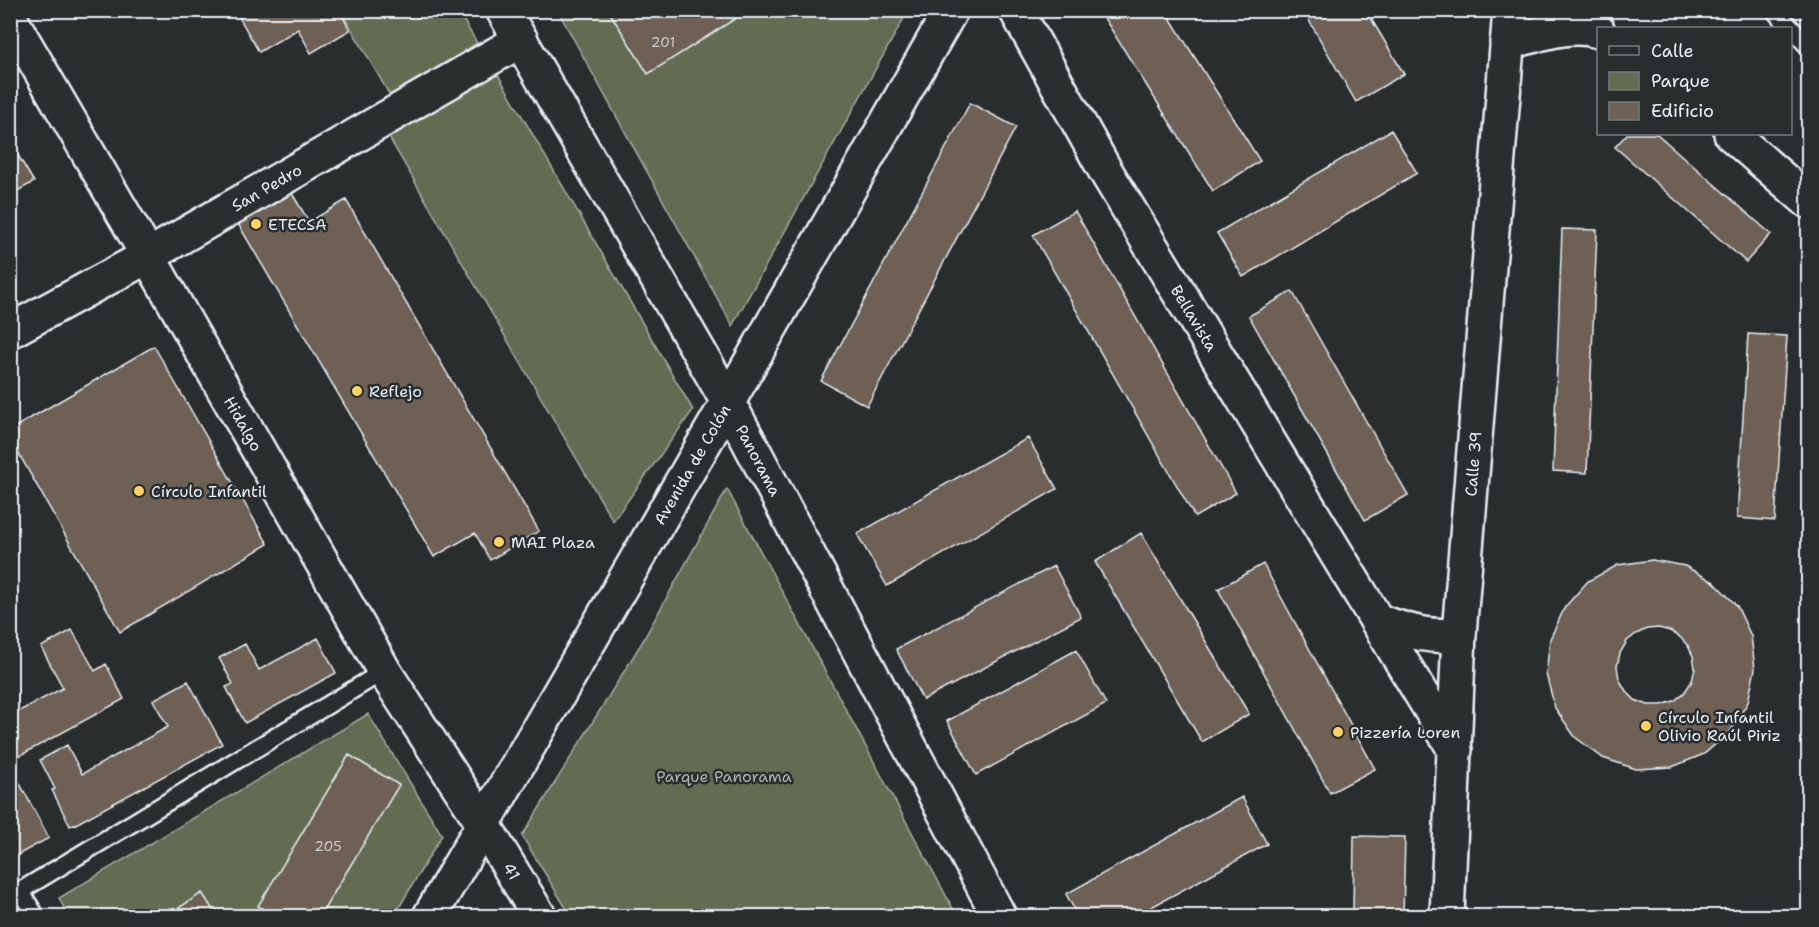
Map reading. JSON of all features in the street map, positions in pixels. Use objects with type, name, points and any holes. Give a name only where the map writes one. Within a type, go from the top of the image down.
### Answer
[{"type":"street","name":"Panorama","points":[[503,10],[728,402],[999,916]]},
{"type":"street","name":"Avenida de Colón","points":[[430,916],[728,402],[951,10]]},
{"type":"street","name":"Bellavista","points":[[1016,10],[1105,170],[1455,750]]},
{"type":"street","name":"Calle 39","points":[[1447,916],[1459,634],[1510,10]]},
{"type":"street","points":[[1606,10],[1623,27]]},
{"type":"street","name":"Hidalgo","points":[[10,18],[384,671],[484,825]]},
{"type":"street","points":[[1507,43],[1551,31],[1586,27],[1597,30]]},
{"type":"street","name":"San Pedro","points":[[10,331],[148,256],[521,40]]},
{"type":"street","points":[[1732,135],[1809,201]]},
{"type":"street","points":[[1377,621],[1421,634],[1442,637],[1459,634]]},
{"type":"street","name":"41","points":[[484,825],[538,916]]},
{"type":"lane","points":[[1774,10],[1791,27]]},
{"type":"lane","points":[[1792,29],[1809,46]]},
{"type":"lane","points":[[36,916],[20,891],[384,671]]},
{"type":"green space","points":[[341,11],[458,11],[477,43],[392,99]]},
{"type":"green space","points":[[558,11],[908,11],[732,326],[732,325]]},
{"type":"green space","points":[[494,68],[693,410],[613,521],[384,129]]},
{"type":"green space","name":"Parque Panorama","points":[[727,489],[957,916],[571,916],[522,836],[641,644]]},
{"type":"green space","points":[[368,714],[442,835],[394,916],[68,916],[59,898]]},
{"type":"building","points":[[235,10],[339,10],[350,30],[311,53],[298,29],[259,52]]},
{"type":"building","points":[[608,10],[749,10],[648,74]]},
{"type":"building","points":[[1099,10],[1165,10],[1260,161],[1213,191]]},
{"type":"building","points":[[1303,10],[1366,10],[1404,74],[1356,102]]},
{"type":"building","points":[[1796,10],[1808,10],[1808,24]]},
{"type":"building","points":[[970,103],[1016,127],[867,406],[821,381]]},
{"type":"building","points":[[1391,130],[1417,173],[1243,277],[1217,233]]},
{"type":"building","points":[[1626,135],[1658,135],[1771,234],[1746,262],[1615,147]]},
{"type":"building","points":[[10,142],[34,182],[10,195]]},
{"type":"building","points":[[290,190],[309,222],[346,200],[539,531],[490,560],[475,533],[434,557],[237,222]]},
{"type":"building","points":[[1075,211],[1236,493],[1195,517],[1033,235]]},
{"type":"building","points":[[1562,229],[1597,230],[1587,473],[1553,471]]},
{"type":"building","points":[[1292,291],[1408,495],[1365,520],[1249,316]]},
{"type":"building","points":[[1748,334],[1787,336],[1775,521],[1737,518]]},
{"type":"building","name":"Círculo Infantil","points":[[154,346],[268,544],[120,632],[10,438],[10,430]]},
{"type":"building","points":[[1028,438],[1057,489],[887,586],[857,534]]},
{"type":"building","points":[[1141,533],[1249,714],[1202,742],[1095,562]]},
{"type":"building","points":[[1652,560],[1685,566],[1714,582],[1737,606],[1751,636],[1755,669],[1748,702],[1731,731],[1704,754],[1672,767],[1636,769],[1603,758],[1575,737],[1555,708],[1546,674],[1550,639],[1565,607],[1588,581],[1618,565]],"holes":[[[1659,628],[1680,637],[1693,656],[1695,668],[1692,681],[1684,693],[1674,701],[1662,705],[1648,705],[1635,700],[1619,679],[1617,666],[1620,653],[1627,641],[1647,629]]]},
{"type":"building","points":[[1263,564],[1375,769],[1330,793],[1218,589]]},
{"type":"building","points":[[1054,566],[1081,617],[923,700],[896,649]]},
{"type":"building","points":[[72,630],[95,671],[106,664],[124,699],[10,761],[10,716],[63,688],[41,647]]},
{"type":"building","points":[[318,638],[336,673],[245,723],[226,687],[233,684],[219,658],[245,644],[259,670]]},
{"type":"building","points":[[1076,650],[1106,704],[976,775],[947,721]]},
{"type":"building","points":[[188,681],[222,744],[70,826],[40,760],[67,745],[82,774],[168,727],[153,700]]},
{"type":"building","points":[[349,755],[399,785],[320,916],[275,916],[258,906]]},
{"type":"building","points":[[18,780],[49,838],[10,859],[10,784]]},
{"type":"building","points":[[1242,797],[1267,844],[1135,916],[1078,916],[1066,894]]},
{"type":"building","points":[[1354,836],[1405,837],[1403,916],[1353,916]]},
{"type":"building","points":[[202,893],[217,916],[166,916]]},
{"type":"place","name":"ETECSA","points":[[256,224]]},
{"type":"place","name":"Reflejo","points":[[357,391]]},
{"type":"place","name":"Círculo Infantil","points":[[139,491]]},
{"type":"place","name":"MAI Plaza","points":[[499,542]]},
{"type":"place","name":"Círculo Infantil Olivio Raúl Piriz","points":[[1646,726]]},
{"type":"place","name":"Pizzería Loren","points":[[1338,732]]}]
